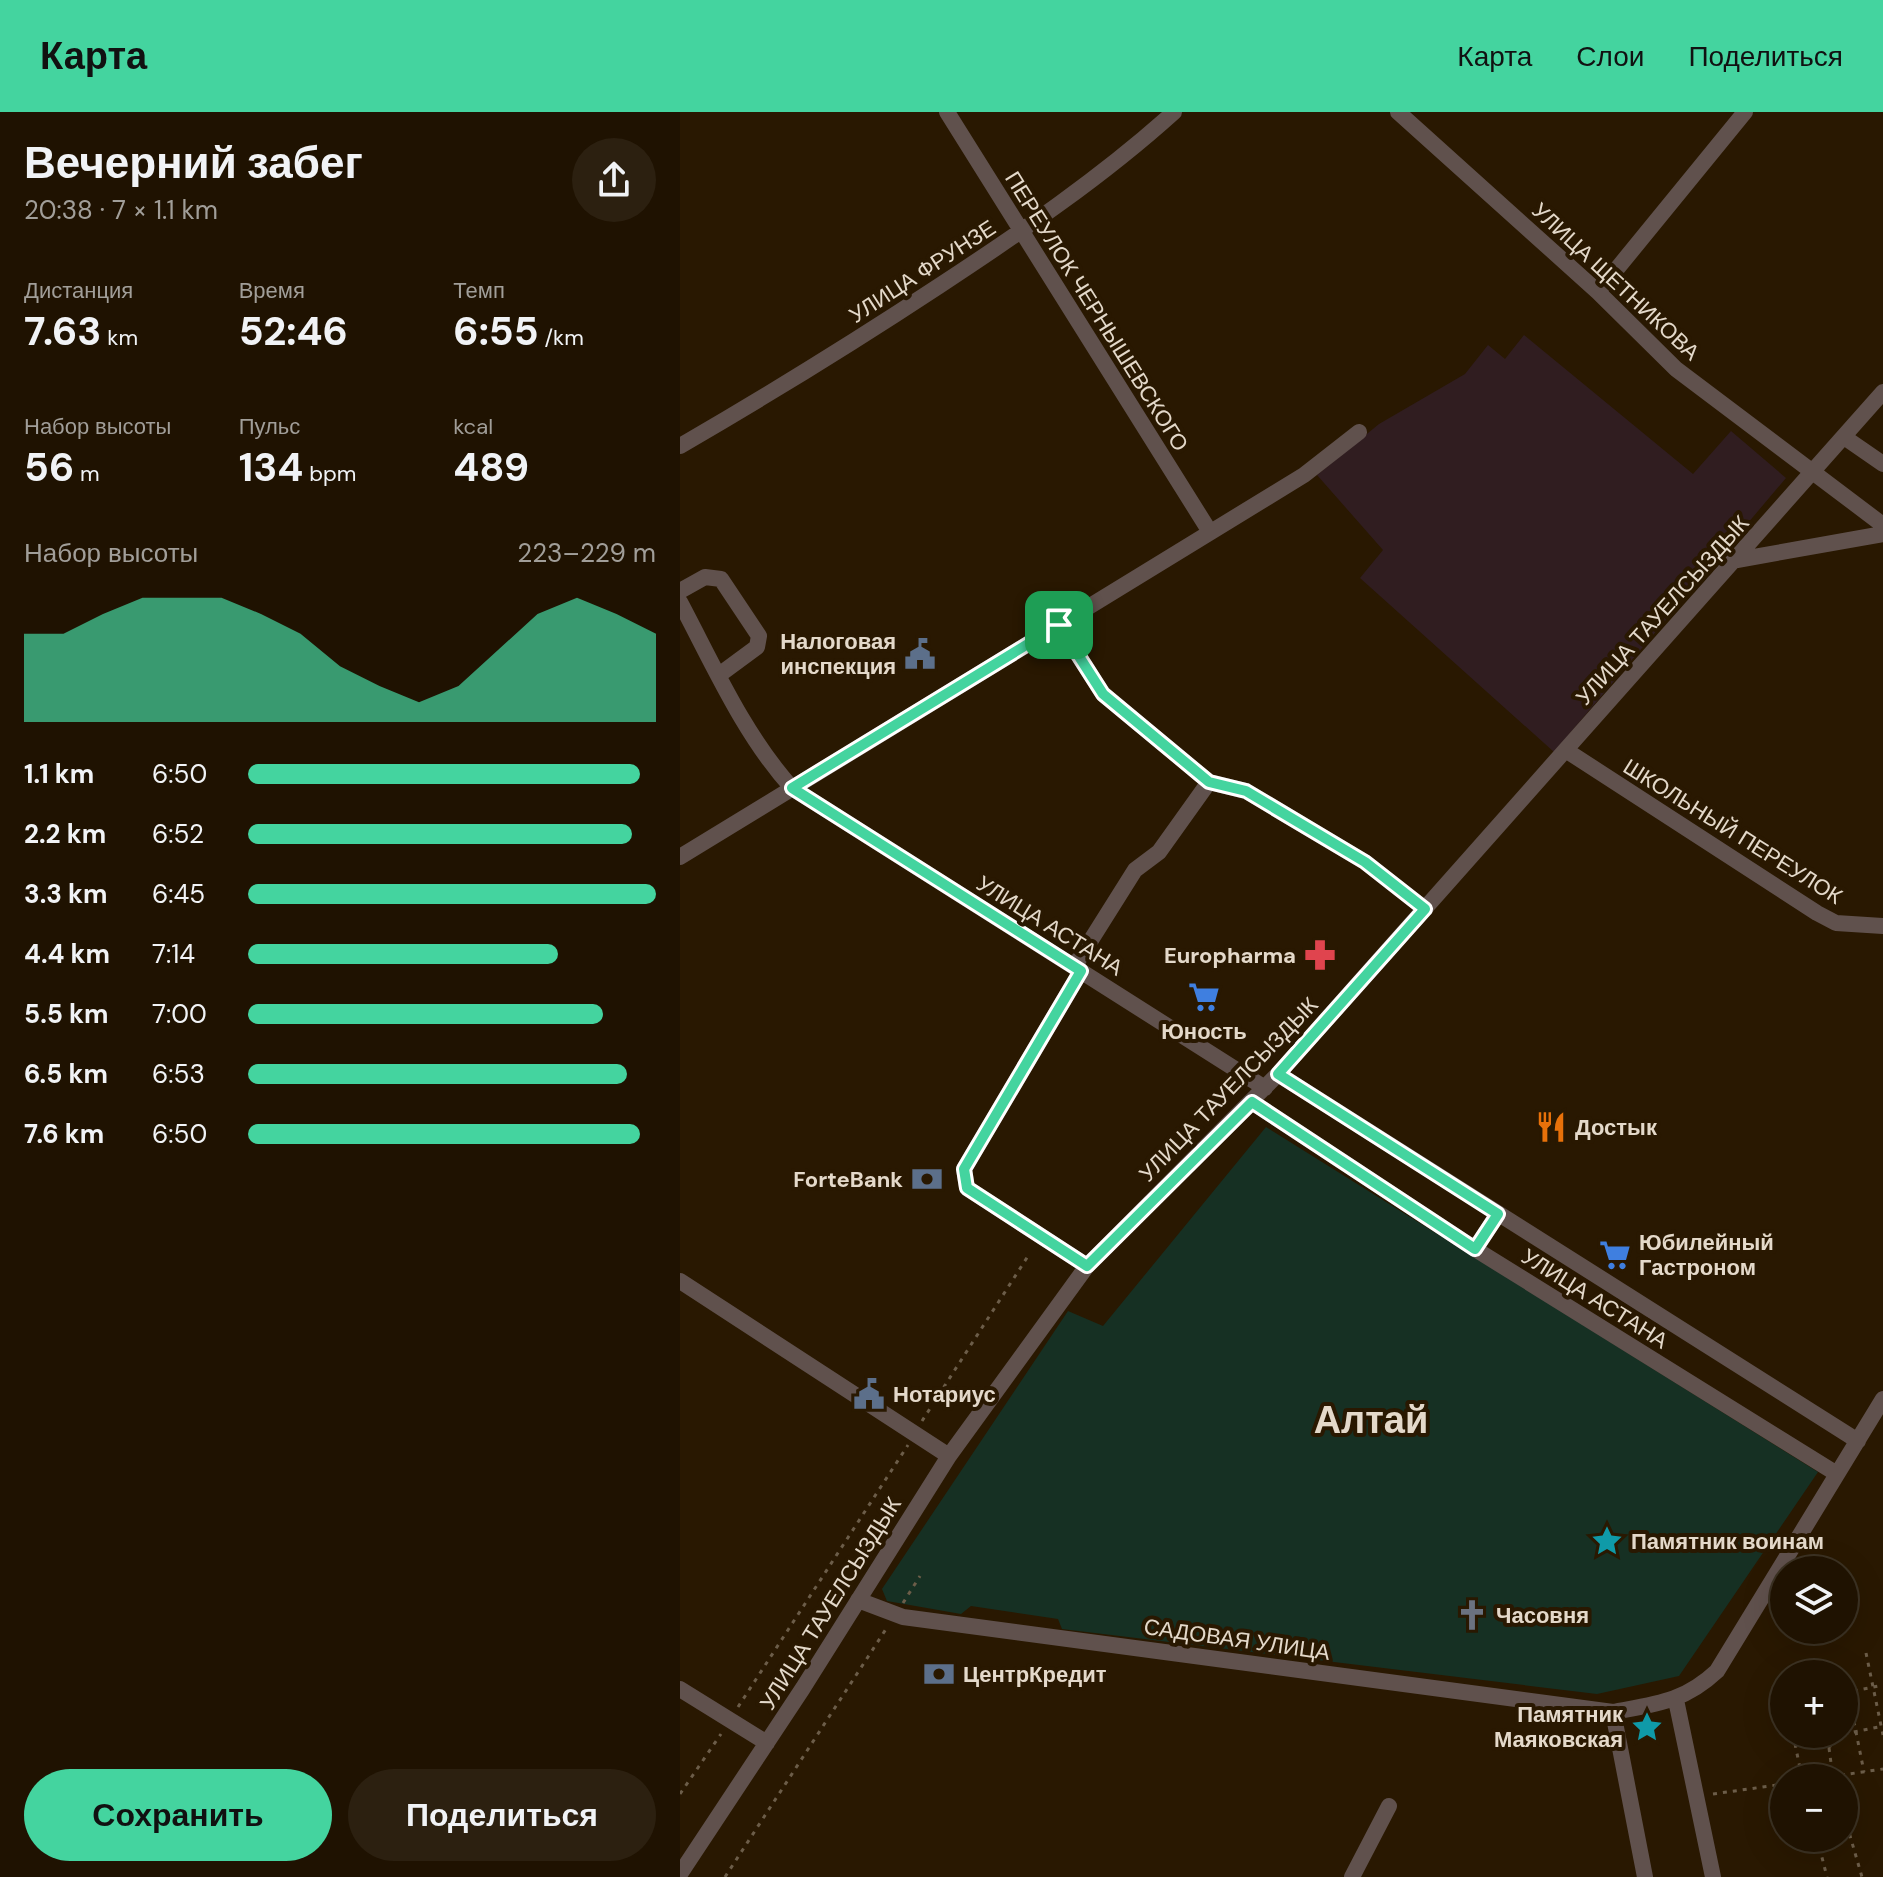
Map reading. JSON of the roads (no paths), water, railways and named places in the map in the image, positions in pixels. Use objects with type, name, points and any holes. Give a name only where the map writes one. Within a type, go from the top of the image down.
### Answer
[{"type":"street","name":"ПЕРЕУЛОК ЧЕРНЫШЕВСКОГО","points":[[947,112],[1210,532]]},
{"type":"street","name":"УЛИЦА ФРУНЗЕ","points":[[680,446],[805,374],[1020,233],[1136,147],[1174,112]]},
{"type":"street","points":[[1598,292],[1745,112]]},
{"type":"street","name":"УЛИЦА ЩЕТНИКОВА","points":[[1407,114],[1676,369],[1811,474],[1883,525]]},
{"type":"street","name":"УЛИЦА ТАУЕЛСЫЗДЫК","points":[[680,1874],[949,1456],[1087,1266],[1278,1074],[1883,392]]},
{"type":"street","points":[[680,857],[1304,475],[1359,432]]},
{"type":"street","points":[[1844,437],[1883,464]]},
{"type":"street","points":[[1737,560],[1883,534]]},
{"type":"street","points":[[680,591],[705,577],[721,579],[759,636],[757,647],[719,675]]},
{"type":"street","name":"УЛИЦА АСТАНА","points":[[680,602],[776,770],[792,788],[1265,1088]]},
{"type":"street","points":[[1059,625],[1103,694],[1209,782],[1246,791],[1365,862],[1425,909]]},
{"type":"street","name":"ШКОЛЬНЫЙ ПЕРЕУЛОК","points":[[1567,751],[1817,913],[1836,923],[1883,926]]},
{"type":"street","points":[[1087,1266],[967,1188],[964,1169],[1135,870],[1159,852],[1209,782]]},
{"type":"street","name":"УЛИЦА АСТАНА","points":[[1278,1074],[1858,1441]]},
{"type":"street","name":"УЛИЦА АСТАНА","points":[[1252,1102],[1475,1249],[1837,1474]]},
{"type":"street","points":[[1475,1249],[1498,1214]]},
{"type":"street","points":[[680,1281],[949,1456]]},
{"type":"street","points":[[1713,1877],[1676,1700],[1700,1687],[1717,1671],[1883,1399]]},
{"type":"street","name":"САДОВАЯ УЛИЦА","points":[[858,1600],[895,1614],[1613,1712],[1676,1700]]},
{"type":"street","points":[[680,1689],[767,1743]]},
{"type":"street","points":[[1613,1712],[1645,1877]]},
{"type":"street","points":[[1352,1877],[1389,1806]]},
{"type":"place","name":"Налоговая инспекция","points":[[920,654]]},
{"type":"place","name":"Europharma","points":[[1320,955]]},
{"type":"place","name":"Юность","points":[[1204,997]]},
{"type":"place","name":"Достык","points":[[1551,1127]]},
{"type":"place","name":"ForteBank","points":[[927,1179]]},
{"type":"place","name":"Юбилейный Гастроном","points":[[1615,1255]]},
{"type":"place","name":"Нотариус","points":[[869,1394]]},
{"type":"place","name":"Памятник воинам","points":[[1607,1541]]},
{"type":"place","name":"Часовня","points":[[1472,1615]]},
{"type":"place","name":"ЦентрКредит","points":[[939,1674]]},
{"type":"place","name":"Памятник Маяковская","points":[[1647,1727]]},
{"type":"district","name":"Алтай","points":[[1371,1420]]}]
